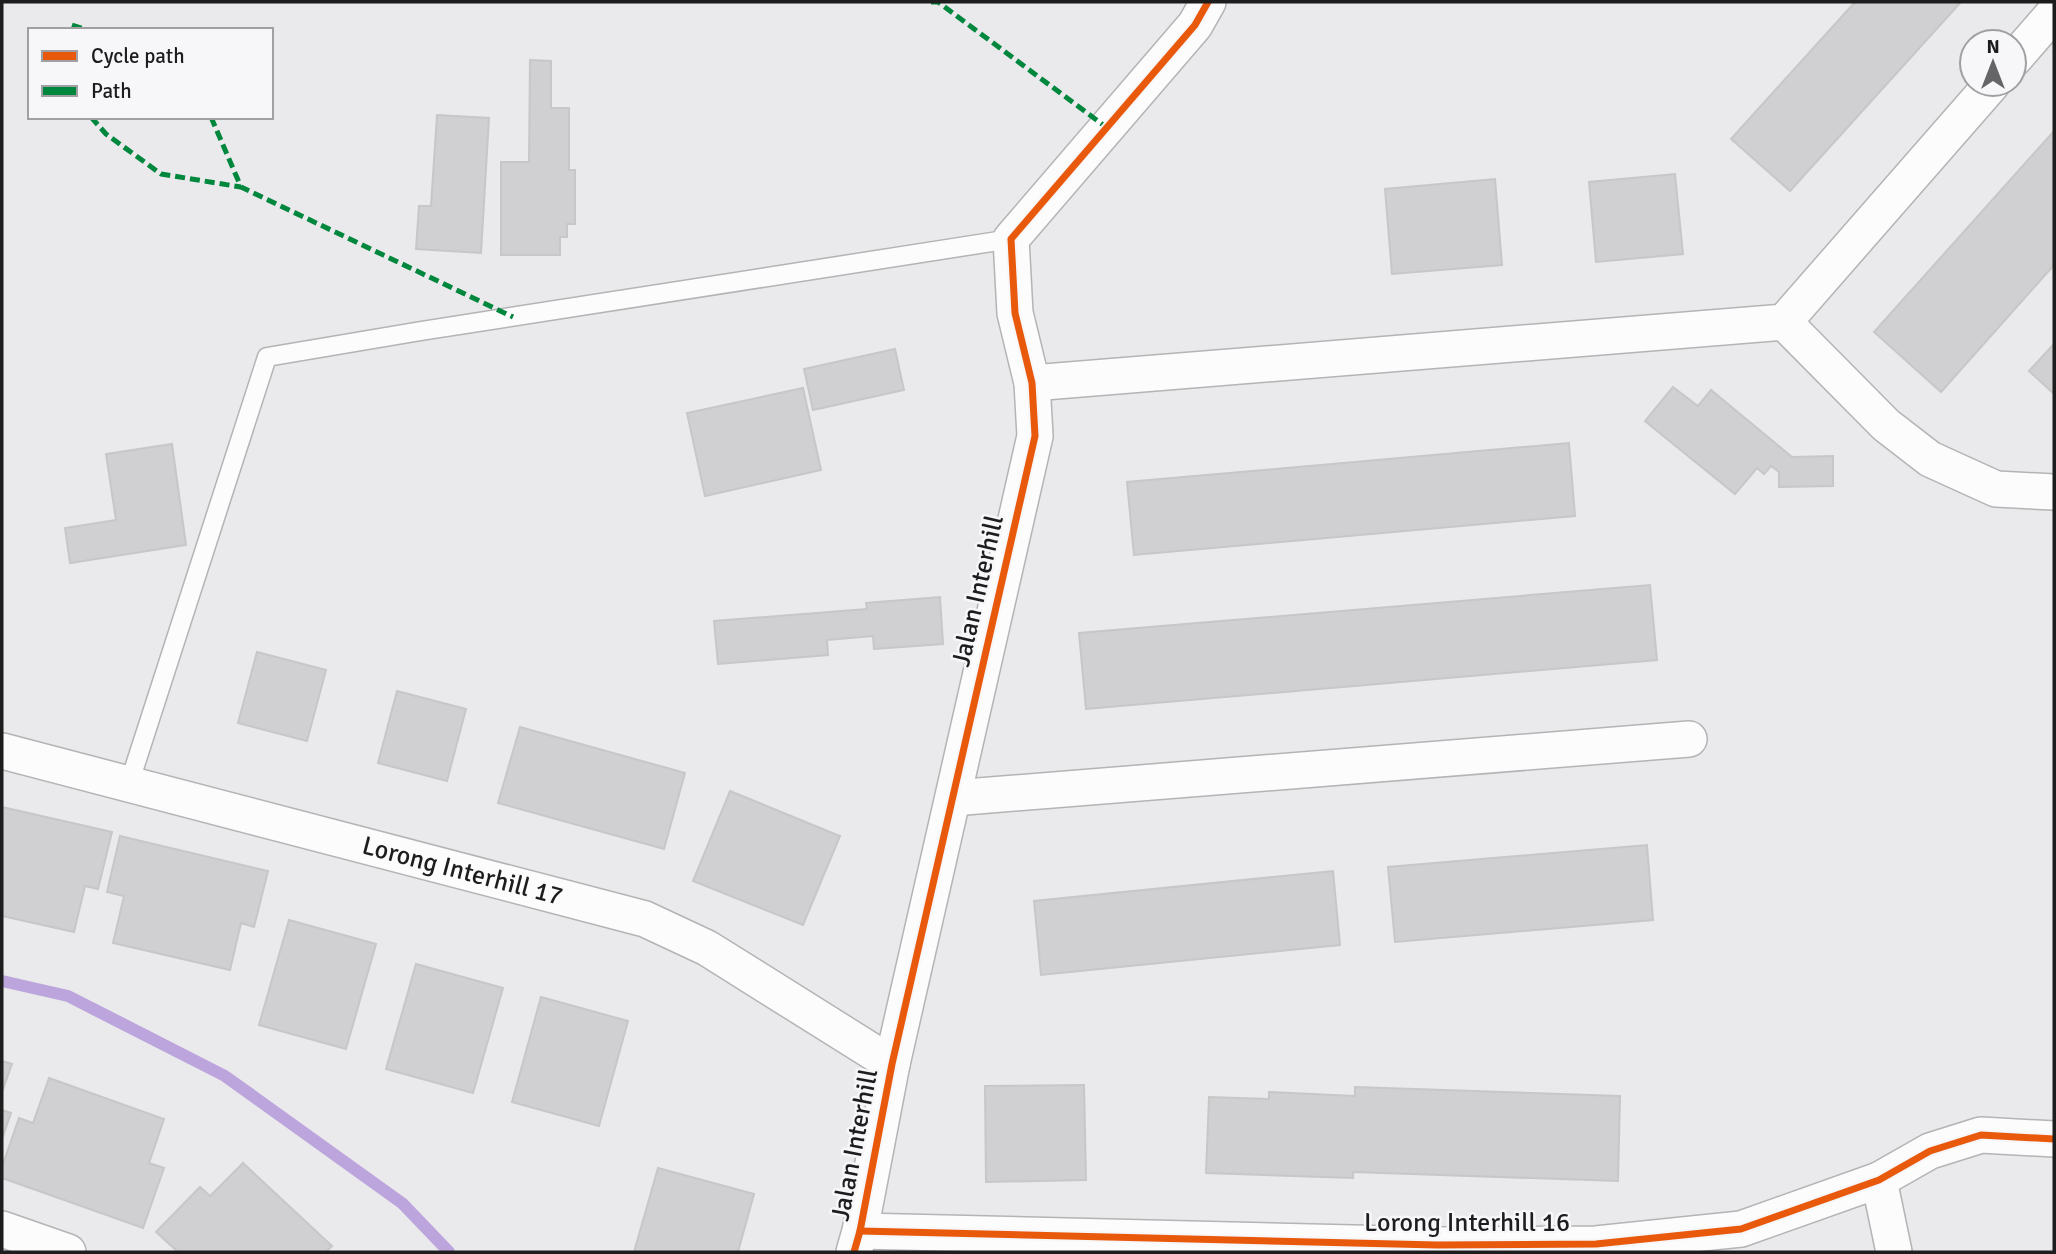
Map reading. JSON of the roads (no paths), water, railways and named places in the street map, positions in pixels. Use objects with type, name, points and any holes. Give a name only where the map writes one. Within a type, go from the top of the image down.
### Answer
[{"type":"street","points":[[1011,239],[1195,25],[1208,2]]},
{"type":"street","points":[[2028,43],[2054,13]]},
{"type":"street","points":[[1032,383],[1784,322],[1980,98]]},
{"type":"street","name":"Jalan Interhill","points":[[857,1242],[892,1064],[1035,436],[1032,383],[1015,313],[1011,239]]},
{"type":"street","points":[[1784,322],[1886,425],[1930,459],[1996,489],[2054,492]]},
{"type":"street","points":[[953,798],[1689,739]]},
{"type":"street","name":"Lorong Interhill 17","points":[[2,751],[645,919],[707,948],[892,1064]]},
{"type":"street","name":"Lorong Interhill 16","points":[[857,1242],[1435,1249],[1597,1244],[1741,1229],[1879,1180],[1930,1151],[1981,1135],[2054,1139]]},
{"type":"street","points":[[1879,1180],[1894,1252]]},
{"type":"street","points":[[2,1229],[68,1252]]},
{"type":"lane","points":[[129,784],[267,357],[1011,239]]},
{"type":"waterway","points":[[2,981],[68,996],[225,1076],[402,1203],[449,1252]]}]
